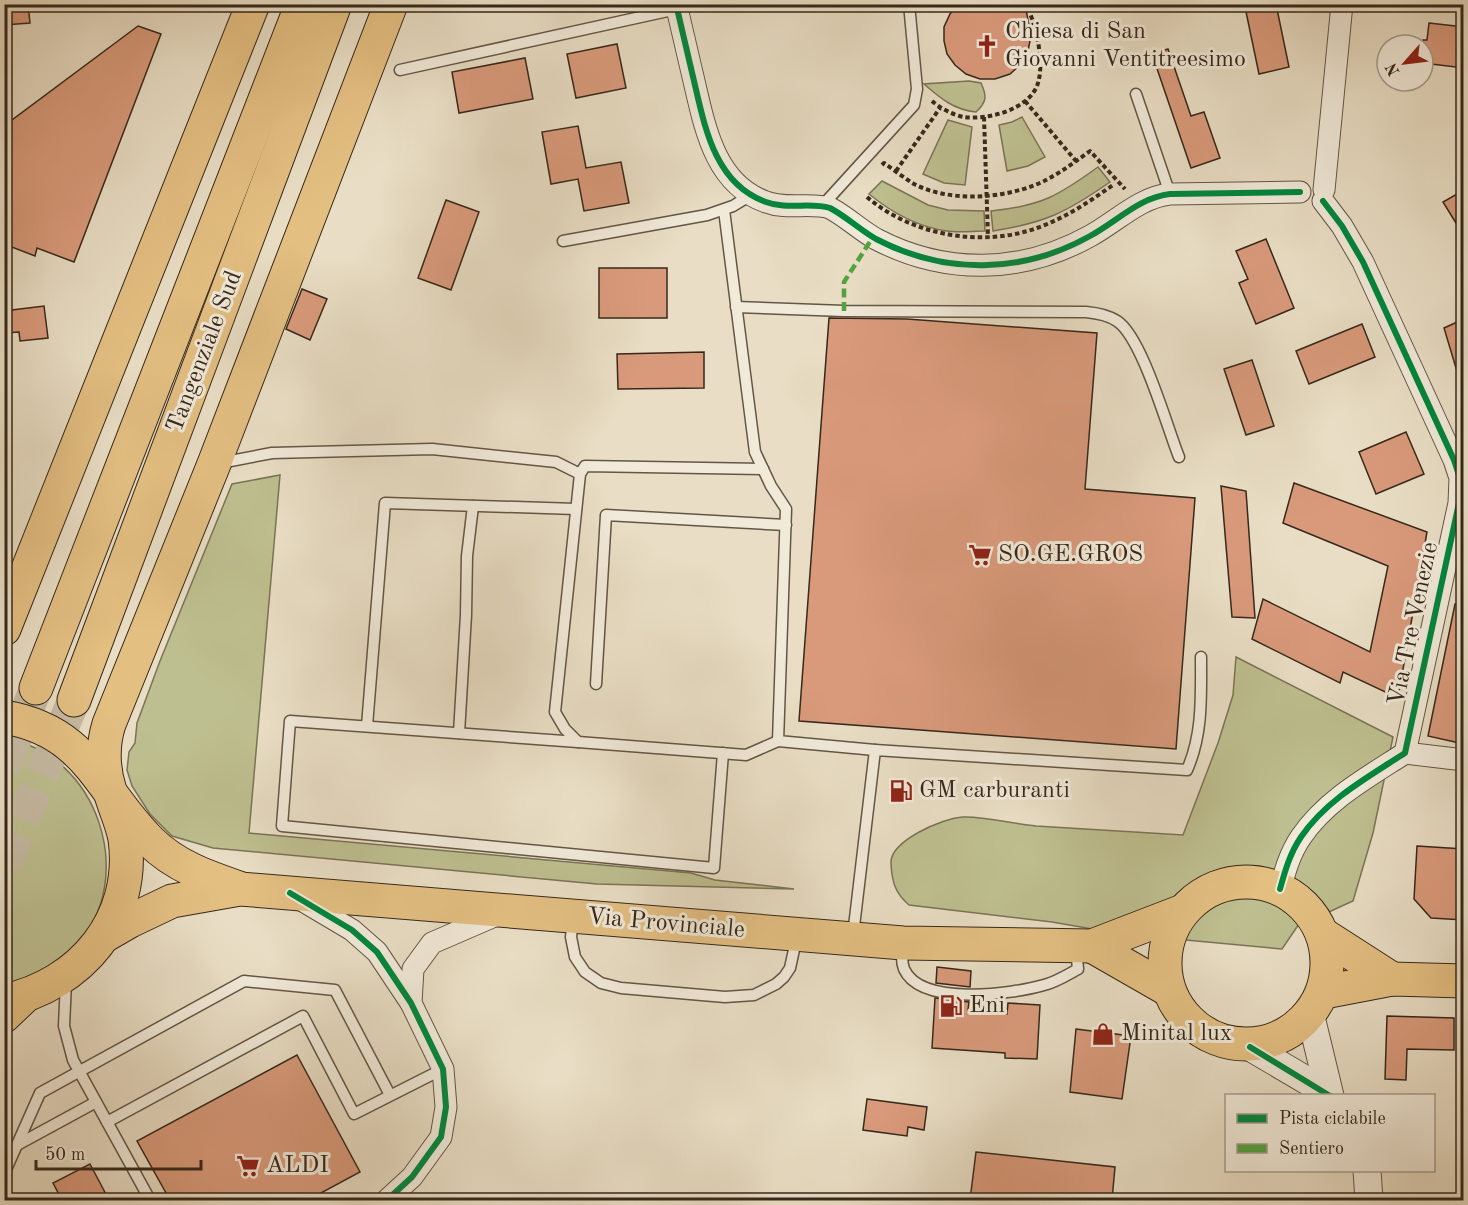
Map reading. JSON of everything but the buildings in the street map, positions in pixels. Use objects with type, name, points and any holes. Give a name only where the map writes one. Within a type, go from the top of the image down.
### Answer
[{"type":"main road","points":[[4,629],[253,4]]},
{"type":"main road","name":"Tangenziale Sud","points":[[36,688],[303,4]]},
{"type":"main road","name":"Tangenziale Sud","points":[[74,700],[335,4]]},
{"type":"main road","points":[[11,1004],[66,976],[88,957],[104,936],[116,914],[126,865],[125,840],[110,792],[104,759],[109,724],[214,464],[391,4]]},
{"type":"main road","points":[[4,717],[39,726],[58,736],[80,753],[96,770],[136,826],[170,858],[197,873],[240,889]]},
{"type":"main road","name":"Via Provinciale","points":[[1250,1047],[1231,1045],[1196,1028],[1178,1009],[1167,989],[1164,957],[1171,930],[1183,911],[1208,890],[1234,882],[1262,882],[1280,889],[1308,910],[1322,934],[1328,968],[1317,1003]]},
{"type":"main road","points":[[104,936],[172,901],[240,889]]},
{"type":"main road","name":"Via Provinciale","points":[[240,889],[903,943],[1084,946],[1183,911]]},
{"type":"main road","name":"Via Provinciale","points":[[1322,934],[1392,979]]},
{"type":"main road","name":"Via Provinciale","points":[[1084,946],[1167,989]]},
{"type":"main road","points":[[1250,1047],[1284,1034],[1299,1024],[1317,1003],[1392,979],[1464,981]]},
{"type":"street","points":[[677,7],[712,148],[722,167],[751,195],[775,205],[822,206],[838,212],[873,237],[904,251],[938,262],[983,267],[1021,263],[1059,252],[1157,196],[1315,191],[1327,148],[1342,4]]},
{"type":"street","name":"Via Tre Venezie","points":[[1315,191],[1350,237],[1370,276],[1462,478],[1459,503],[1405,753]]},
{"type":"street","points":[[1280,889],[1287,863],[1300,838],[1317,817],[1354,786],[1405,753],[1464,760]]},
{"type":"street","points":[[290,893],[352,930],[377,952],[411,1003],[443,1069],[446,1107],[441,1137],[412,1177],[387,1200]]},
{"type":"street","points":[[411,1003],[412,969],[432,943],[507,911]]},
{"type":"street","points":[[1317,1003],[1329,1094]]},
{"type":"street","points":[[1250,1047],[1329,1094]]},
{"type":"street","points":[[1368,1172],[1369,1200]]},
{"type":"lane","points":[[822,206],[915,105],[917,88],[909,4]]},
{"type":"lane","points":[[400,70],[677,7]]},
{"type":"lane","points":[[1136,94],[1170,194]]},
{"type":"lane","points":[[563,241],[724,210],[751,195]]},
{"type":"lane","points":[[724,210],[755,452],[771,486],[786,509],[778,741]]},
{"type":"lane","points":[[736,307],[844,311],[1086,312],[1108,316],[1119,322],[1136,344],[1179,457]]},
{"type":"lane","points":[[214,464],[272,453],[432,449],[556,462],[580,474]]},
{"type":"lane","points":[[578,742],[565,729],[555,712],[580,474],[585,466],[763,470]]},
{"type":"lane","points":[[367,726],[385,503],[576,509]]},
{"type":"lane","points":[[459,733],[467,556],[473,506]]},
{"type":"lane","points":[[596,684],[606,515],[786,525]]},
{"type":"lane","points":[[723,753],[714,868],[282,826],[290,721],[367,726],[723,753],[746,755],[778,741],[876,750],[1187,770],[1194,754],[1201,721],[1201,657]]},
{"type":"lane","points":[[853,939],[876,750]]},
{"type":"lane","points":[[573,916],[571,937],[575,957],[585,972],[601,983],[621,988],[725,998],[754,995],[766,991],[784,977],[794,958],[797,934]]},
{"type":"lane","points":[[903,943],[904,968],[913,980],[934,991],[967,994],[987,994],[1036,987],[1057,981],[1078,969],[1084,946]]},
{"type":"lane","points":[[66,976],[64,1026],[73,1060],[150,1200]]},
{"type":"lane","points":[[4,1174],[40,1093],[244,981],[335,990],[390,1095]]},
{"type":"lane","points":[[107,1122],[303,1016],[354,1114],[443,1069]]},
{"type":"lane","points":[[17,1146],[96,1102]]},
{"type":"path","points":[[917,88],[940,108],[963,117],[984,117],[1011,110],[1025,101],[1037,86],[1041,60],[1030,13]]},
{"type":"path","points":[[1025,101],[1076,161]]},
{"type":"path","points":[[896,171],[940,108]]},
{"type":"path","points":[[984,117],[988,237]]},
{"type":"path","points":[[877,170],[884,163],[914,184],[947,196],[987,195],[1035,185],[1062,171],[1089,151],[1141,204]]},
{"type":"path","points":[[867,197],[881,209],[911,225],[948,235],[988,237],[1034,229],[1056,220],[1080,208],[1113,185]]},
{"type":"green space","points":[[969,81],[981,83],[984,92],[984,102],[976,112],[954,106],[924,84]]},
{"type":"green space","points":[[1022,117],[1045,157],[1028,166],[1007,171],[999,125]]},
{"type":"green space","points":[[948,120],[972,127],[965,185],[944,183],[923,174]]},
{"type":"green space","points":[[1098,167],[1110,182],[1068,209],[1042,220],[993,231],[991,211],[1036,203],[1060,192]]},
{"type":"green space","points":[[882,181],[928,205],[948,210],[984,211],[985,231],[947,231],[905,218],[869,194]]},
{"type":"green space","points":[[280,475],[249,833],[691,873],[715,880],[794,889],[597,884],[213,848],[172,836],[150,814],[132,786],[127,770],[129,752],[135,743],[137,723],[232,484]]},
{"type":"green space","points":[[1236,657],[1393,737],[1373,833],[1353,901],[1301,921],[1282,949],[1121,934],[1052,922],[909,905],[900,896],[892,876],[893,855],[908,839],[919,832],[954,818],[971,817],[1036,826],[1183,835],[1218,743],[1233,695]]},
{"type":"green space","points":[[5,739],[37,749],[64,767],[85,793],[99,822],[106,855],[104,888],[94,919],[75,947],[51,967],[5,987]]},
{"type":"tunnel","points":[[4,767],[36,688]]},
{"type":"tunnel","points":[[4,865],[74,700]]},
{"type":"marked path","points":[[844,311],[844,282],[873,237]]},
{"type":"cycle path","points":[[676,4],[708,135],[724,168],[735,182],[749,194],[766,202],[830,208],[864,232],[902,251],[956,264],[1011,263],[1038,258],[1064,249],[1090,236],[1138,205],[1159,196],[1300,192]]},
{"type":"cycle path","points":[[1280,889],[1294,849],[1311,824],[1335,800],[1405,753],[1459,503],[1460,478],[1454,460],[1363,262],[1342,226],[1323,201]]},
{"type":"cycle path","points":[[290,893],[352,930],[377,952],[411,1003],[443,1069],[446,1107],[441,1137],[412,1177],[387,1200]]},
{"type":"cycle path","points":[[1250,1047],[1327,1094]]},
{"type":"place","name":"Chiesa di San Giovanni Ventitreesimo","points":[[987,46]]},
{"type":"place","name":"SO.GE.GROS","points":[[980,555]]},
{"type":"place","name":"GM carburanti","points":[[901,791]]},
{"type":"place","name":"Eni","points":[[951,1006]]},
{"type":"place","name":"Minital lux","points":[[1103,1034]]},
{"type":"place","name":"ALDI","points":[[248,1166]]}]
